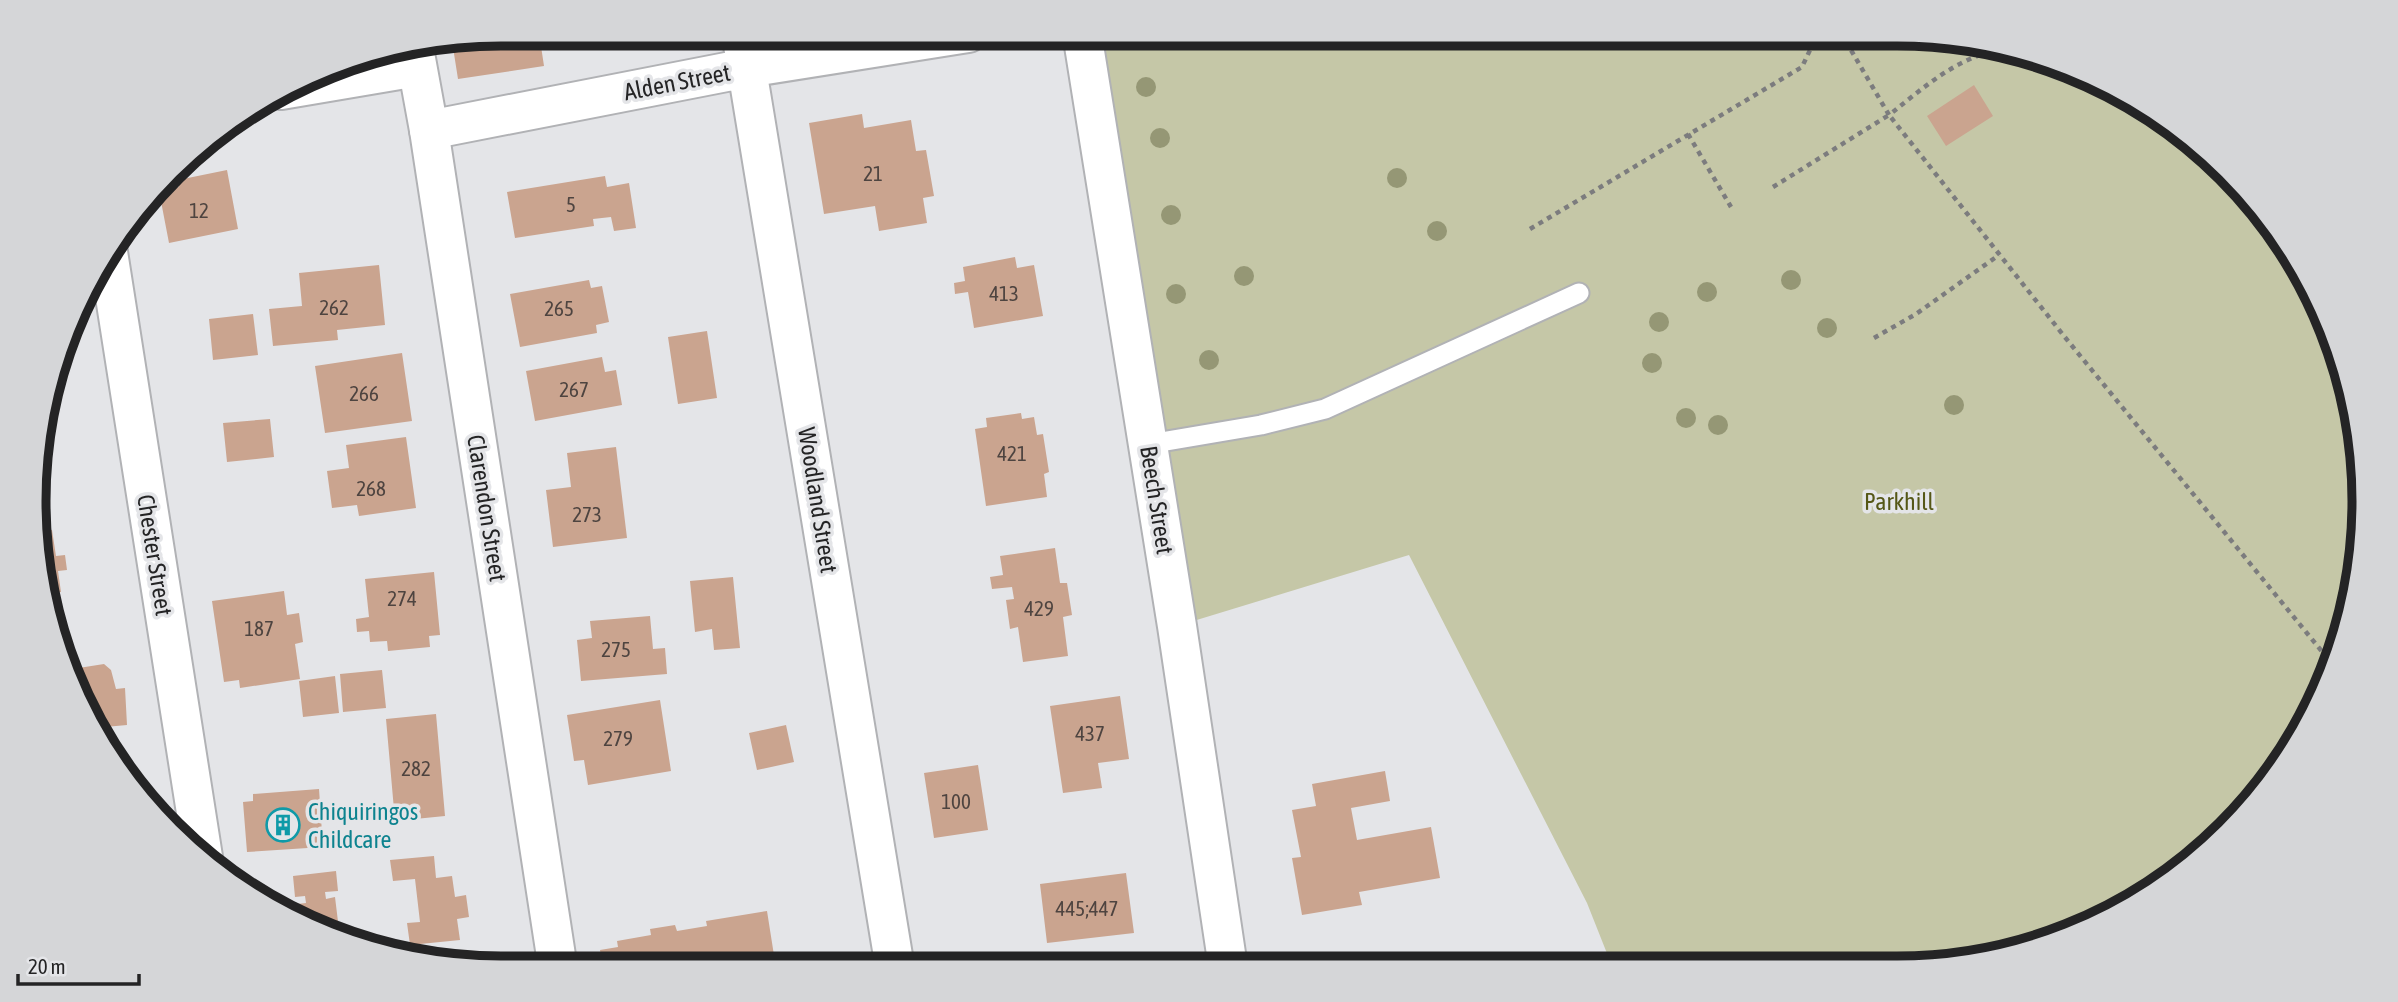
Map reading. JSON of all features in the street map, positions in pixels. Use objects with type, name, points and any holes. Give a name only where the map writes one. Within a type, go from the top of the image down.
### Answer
[{"type":"street","name":"Alden Street","points":[[429,130],[744,51],[806,46]]},
{"type":"street","name":"Beech Street","points":[[1084,46],[1149,444],[1226,956]]},
{"type":"street","name":"Woodland Street","points":[[744,51],[893,956]]},
{"type":"street","name":"Clarendon Street","points":[[416,57],[556,956]]},
{"type":"street","points":[[338,76],[416,57]]},
{"type":"street","name":"Chester Street","points":[[110,268],[199,842]]},
{"type":"lane","points":[[1149,444],[1261,425],[1325,409],[1578,293]]},
{"type":"path","points":[[1530,229],[1674,139],[1688,134],[1701,123],[1802,67],[1812,46]]},
{"type":"path","points":[[1849,46],[1889,115],[1999,256],[2325,655]]},
{"type":"path","points":[[1773,187],[1889,115],[1954,67],[1985,54]]},
{"type":"path","points":[[1688,134],[1731,207]]},
{"type":"path","points":[[1874,338],[1916,314],[1999,256]]},
{"type":"green space","name":"Parkhill","points":[[1084,46],[1927,46],[2015,61],[2071,80],[2125,107],[2174,140],[2219,179],[2276,248],[2306,300],[2328,355],[2344,412],[2352,471],[2352,531],[2344,590],[2318,675],[2276,754],[2219,823],[2150,880],[2071,922],[1986,948],[1927,956],[1608,956],[1587,903],[1409,555],[1177,626]]},
{"type":"building","points":[[541,46],[544,66],[458,79],[453,48]]},
{"type":"building","points":[[1974,85],[1993,116],[1946,146],[1927,116]]},
{"type":"building","points":[[862,114],[864,128],[911,120],[916,151],[926,150],[934,196],[923,198],[927,223],[879,231],[875,206],[824,214],[809,123]]},
{"type":"building","points":[[227,170],[238,229],[169,243],[161,199],[170,189],[179,187],[178,180]]},
{"type":"building","points":[[605,176],[607,187],[629,183],[636,228],[614,231],[611,217],[593,219],[594,226],[515,238],[507,192]]},
{"type":"building","points":[[1015,257],[1017,268],[1034,265],[1043,316],[974,328],[968,292],[955,294],[954,283],[965,281],[963,267]]},
{"type":"building","points":[[379,265],[385,325],[337,330],[338,340],[273,346],[269,309],[302,306],[299,273]]},
{"type":"building","points":[[589,280],[591,288],[602,286],[609,322],[596,325],[597,333],[520,347],[510,294]]},
{"type":"building","points":[[253,314],[258,355],[213,360],[209,319]]},
{"type":"building","points":[[707,331],[717,398],[678,404],[668,337]]},
{"type":"building","points":[[402,353],[412,421],[325,433],[315,366]]},
{"type":"building","points":[[602,357],[605,372],[616,370],[622,405],[535,421],[526,371]]},
{"type":"building","points":[[1021,413],[1022,419],[1034,417],[1037,435],[1043,434],[1049,472],[1044,474],[1047,497],[986,506],[975,429],[987,427],[986,418]]},
{"type":"building","points":[[270,419],[274,457],[227,462],[223,423]]},
{"type":"building","points":[[406,437],[416,508],[359,516],[357,505],[332,508],[327,471],[349,468],[346,445]]},
{"type":"building","points":[[616,447],[627,538],[553,547],[546,490],[571,487],[567,453]]},
{"type":"building","points":[[46,530],[52,530],[56,556],[65,555],[67,570],[58,571],[61,592],[55,593]]},
{"type":"building","points":[[1055,548],[1060,583],[1067,583],[1072,615],[1063,617],[1068,656],[1023,662],[1018,627],[1010,629],[1006,600],[1014,599],[1012,587],[992,589],[990,577],[1003,575],[1000,556]]},
{"type":"building","points":[[434,572],[440,635],[429,636],[430,647],[388,651],[387,641],[370,642],[369,631],[357,632],[356,619],[369,617],[365,579]]},
{"type":"building","points":[[733,577],[740,648],[714,650],[712,629],[695,632],[690,581]]},
{"type":"building","points":[[284,591],[287,615],[299,613],[303,642],[295,644],[300,679],[240,688],[239,680],[224,682],[212,601]]},
{"type":"building","points":[[650,616],[653,649],[665,648],[667,674],[581,681],[577,640],[592,638],[590,621]]},
{"type":"building","points":[[104,664],[111,670],[116,689],[125,688],[127,725],[106,727],[78,668]]},
{"type":"building","points":[[382,670],[386,708],[343,712],[340,674]]},
{"type":"building","points":[[335,676],[339,713],[303,717],[299,681]]},
{"type":"building","points":[[1120,696],[1129,759],[1098,763],[1102,788],[1063,793],[1050,706]]},
{"type":"building","points":[[660,700],[671,771],[588,785],[584,760],[574,761],[567,715]]},
{"type":"building","points":[[436,714],[445,816],[395,821],[386,719]]},
{"type":"building","points":[[786,725],[794,762],[757,770],[749,733]]},
{"type":"building","points":[[978,765],[988,830],[934,838],[924,773]]},
{"type":"building","points":[[1385,771],[1390,801],[1351,808],[1357,840],[1431,827],[1440,878],[1359,892],[1362,905],[1302,915],[1292,858],[1301,857],[1292,810],[1316,806],[1312,784]]},
{"type":"building","name":"Chiquiringos Childcare","points":[[319,789],[323,847],[247,852],[243,802],[253,801],[253,794]]},
{"type":"building","points":[[434,856],[436,878],[452,876],[455,897],[466,895],[469,917],[457,919],[460,940],[410,945],[407,923],[420,922],[415,879],[393,881],[390,860]]},
{"type":"building","points":[[336,871],[338,891],[325,892],[326,899],[335,897],[339,926],[290,905],[306,903],[305,896],[295,897],[293,876]]},
{"type":"building","points":[[1126,873],[1134,933],[1047,943],[1040,884]]},
{"type":"building","points":[[767,911],[774,956],[601,956],[600,950],[618,947],[617,941],[651,935],[650,929],[675,925],[677,931],[707,926],[706,921]]},
{"type":"place","name":"Chiquiringos Childcare","points":[[283,825]]}]
